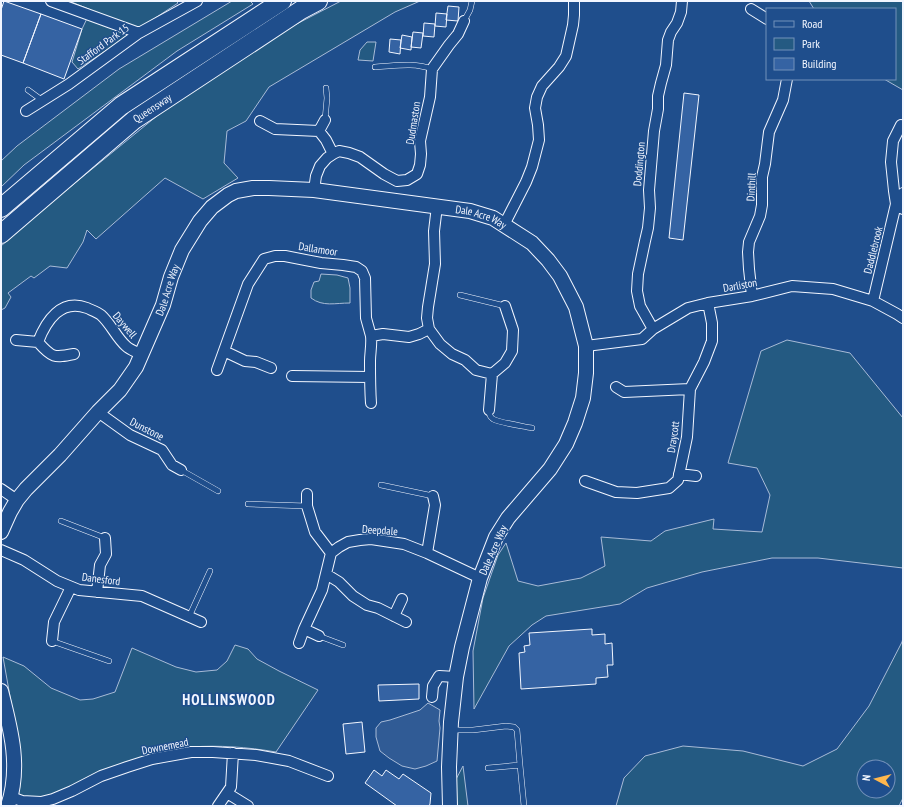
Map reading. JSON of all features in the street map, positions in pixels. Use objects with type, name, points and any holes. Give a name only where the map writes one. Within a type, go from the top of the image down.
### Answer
[{"type":"highway","name":"Queensway","points":[[1,208],[121,106],[282,1]]},
{"type":"highway","name":"Queensway","points":[[1,234],[134,120],[301,10],[318,1]]},
{"type":"street","points":[[51,1],[138,33]]},
{"type":"street","points":[[504,225],[532,167],[539,140],[535,108],[537,97],[542,86],[559,68],[566,56],[573,25],[574,1]]},
{"type":"street","name":"Doddington","points":[[653,329],[640,306],[637,291],[638,274],[648,228],[650,208],[649,190],[660,83],[666,65],[668,40],[681,12],[682,1]]},
{"type":"street","name":"Stafford Park 15","points":[[26,111],[69,84],[138,33],[193,2]]},
{"type":"street","points":[[751,9],[766,18]]},
{"type":"street","points":[[432,69],[458,34],[464,21]]},
{"type":"street","name":"Dudmaston","points":[[333,154],[339,151],[360,157],[384,174],[397,181],[407,180],[416,174],[420,165],[420,141],[430,97],[432,69]]},
{"type":"street","name":"Dinthill","points":[[752,296],[748,252],[749,242],[760,216],[762,205],[762,177],[769,132],[783,100],[787,80]]},
{"type":"street","points":[[319,131],[324,120]]},
{"type":"street","points":[[260,121],[275,129],[319,131],[326,140],[333,154],[320,166],[316,176],[314,190]]},
{"type":"street","name":"Daddlebrook","points":[[900,206],[894,191],[891,162],[893,141],[901,125]]},
{"type":"street","name":"Dale Acre Way","points":[[1,532],[17,500],[26,489],[60,456],[98,412],[120,390],[136,367],[163,305],[171,277],[182,250],[200,221],[212,207],[228,195],[236,191],[253,188],[314,190],[470,211],[493,218],[532,243],[548,260],[560,276],[576,307],[586,346],[586,373],[583,398],[566,444],[550,469],[508,518],[496,537],[480,578],[462,647],[456,677],[449,767],[450,806]]},
{"type":"street","name":"Daddlebrook","points":[[873,301],[903,193]]},
{"type":"street","points":[[437,206],[434,231],[435,264],[427,318],[429,329],[440,344],[452,354],[465,360],[476,370],[492,374]]},
{"type":"street","name":"Dallamoor","points":[[217,370],[248,284],[264,259],[275,256],[285,256],[356,267],[362,271],[365,278],[366,318],[371,336]]},
{"type":"street","name":"Darliston","points":[[586,346],[642,339],[653,329],[688,308],[708,303],[752,296],[792,286],[833,289],[873,301],[903,318]]},
{"type":"street","name":"Draycott","points":[[585,482],[616,492],[637,493],[669,488],[678,480],[687,437],[690,389],[704,362],[712,340],[712,323],[708,303]]},
{"type":"street","name":"Daywell","points":[[38,342],[43,329],[51,318],[65,307],[80,306],[100,313],[110,324],[120,340],[127,347],[142,355]]},
{"type":"street","points":[[489,410],[492,374],[505,363],[512,351],[513,330],[505,306]]},
{"type":"street","points":[[371,403],[371,336],[383,334],[409,337],[429,329]]},
{"type":"street","points":[[16,340],[38,342],[46,352],[53,356],[74,354]]},
{"type":"street","points":[[224,351],[245,361],[256,362],[271,368]]},
{"type":"street","points":[[292,376],[370,377]]},
{"type":"street","points":[[616,387],[624,392],[690,389]]},
{"type":"street","name":"Dunstone","points":[[98,412],[130,435],[162,450],[172,465],[181,470]]},
{"type":"street","points":[[679,474],[696,476]]},
{"type":"street","points":[[1,489],[17,500]]},
{"type":"street","points":[[299,643],[322,590],[332,553],[315,532],[307,506],[307,494]]},
{"type":"street","points":[[427,553],[435,505],[432,496]]},
{"type":"street","points":[[97,592],[100,564],[106,554],[105,538]]},
{"type":"street","name":"Deepdale","points":[[332,553],[348,542],[360,540],[404,544],[480,578]]},
{"type":"street","name":"Danesford","points":[[1,550],[24,560],[57,581],[79,590],[142,596],[201,622]]},
{"type":"street","points":[[326,574],[339,582],[353,596],[367,605],[378,608],[406,622]]},
{"type":"street","points":[[52,641],[54,622],[71,587]]},
{"type":"street","points":[[394,616],[402,599]]},
{"type":"street","points":[[304,629],[319,636]]},
{"type":"street","points":[[432,697],[433,686],[439,676],[456,677]]},
{"type":"street","points":[[1,691],[14,750],[15,766],[10,802]]},
{"type":"street","name":"Downemead","points":[[10,802],[22,800],[41,802],[53,800],[101,776],[152,759],[191,752],[256,755],[290,761],[328,776]]},
{"type":"street","points":[[218,806],[231,787],[233,753]]},
{"type":"street","points":[[227,793],[248,806]]},
{"type":"lane","points":[[464,21],[470,10],[472,1]]},
{"type":"lane","points":[[375,67],[421,65],[432,69]]},
{"type":"lane","points":[[324,120],[327,98],[326,88]]},
{"type":"lane","points":[[28,90],[43,101]]},
{"type":"lane","points":[[460,294],[505,306]]},
{"type":"lane","points":[[489,410],[490,416],[493,419],[532,428]]},
{"type":"lane","points":[[181,470],[218,491]]},
{"type":"lane","points":[[381,485],[432,496]]},
{"type":"lane","points":[[248,504],[307,506]]},
{"type":"lane","points":[[61,520],[105,538]]},
{"type":"lane","points":[[189,617],[210,571]]},
{"type":"lane","points":[[319,636],[342,645]]},
{"type":"lane","points":[[52,641],[110,661]]},
{"type":"lane","points":[[451,730],[473,730],[506,726],[514,727],[517,730],[524,806]]},
{"type":"lane","points":[[488,768],[520,766]]},
{"type":"green space","points":[[69,1],[176,1],[178,3],[78,69],[72,62],[82,29],[91,10]]},
{"type":"green space","points":[[232,1],[250,1],[253,4],[177,51],[24,165],[1,187],[1,161],[17,146],[119,69]]},
{"type":"green space","points":[[341,1],[420,1],[395,12],[269,87],[246,121],[227,131],[224,163],[238,178],[203,199],[165,178],[96,239],[87,230],[83,242],[67,268],[50,266],[34,278],[31,276],[8,293],[11,297],[5,308],[1,310],[1,246],[59,196],[174,102],[281,32]]},
{"type":"green space","points":[[809,1],[903,1],[903,90],[886,80],[896,80],[896,8],[813,8]]},
{"type":"green space","points":[[367,42],[376,42],[373,61],[358,60],[360,50]]},
{"type":"green space","points":[[321,274],[337,275],[348,278],[350,303],[325,304],[311,298],[311,290],[314,282],[319,281]]},
{"type":"green space","points":[[787,340],[850,353],[903,418],[903,568],[818,558],[772,558],[702,572],[647,588],[620,604],[546,616],[532,625],[509,646],[474,709],[473,651],[483,598],[498,555],[506,543],[518,581],[538,586],[581,578],[605,566],[601,537],[651,541],[665,531],[714,519],[713,529],[762,532],[770,495],[757,468],[728,463],[761,351]]},
{"type":"green space","points":[[903,638],[903,798],[899,806],[616,806],[624,778],[645,756],[683,746],[743,751],[803,766],[837,749],[869,706]]},
{"type":"green space","points":[[235,645],[248,649],[257,659],[318,690],[276,752],[233,747],[191,747],[39,800],[14,794],[16,730],[3,657],[24,666],[51,688],[80,700],[93,699],[115,692],[132,648],[176,667],[196,672],[217,670],[227,661]]},
{"type":"green space","points":[[463,766],[468,806],[456,806],[454,783]]},
{"type":"shaded area","points":[[428,703],[440,710],[437,761],[415,769],[402,766],[380,751],[376,737],[376,728],[381,722],[420,710]]},
{"type":"building","points":[[4,1],[41,14],[23,63],[1,55],[1,10]]},
{"type":"building","points":[[448,6],[459,7],[458,21],[446,20]]},
{"type":"building","points":[[436,13],[447,14],[446,27],[435,26]]},
{"type":"building","points":[[41,14],[82,29],[64,79],[23,63]]},
{"type":"building","points":[[424,23],[435,24],[434,37],[423,36]]},
{"type":"building","points":[[413,32],[423,33],[421,48],[411,47]]},
{"type":"building","points":[[402,35],[412,37],[411,50],[400,48]]},
{"type":"building","points":[[390,39],[401,40],[400,54],[389,52]]},
{"type":"building","points":[[684,93],[699,95],[683,240],[669,238]]},
{"type":"building","points":[[592,629],[592,635],[605,634],[605,644],[612,643],[613,665],[607,665],[608,677],[596,678],[596,684],[521,689],[519,653],[525,652],[524,646],[530,645],[529,633]]},
{"type":"building","points":[[419,684],[419,699],[379,701],[378,685]]},
{"type":"building","points":[[362,722],[365,752],[346,754],[343,724]]},
{"type":"building","points":[[374,770],[382,776],[386,770],[399,779],[403,774],[431,793],[429,806],[397,806],[365,783]]},
{"type":"district","name":"HOLLINSWOOD","points":[[229,699]]}]
